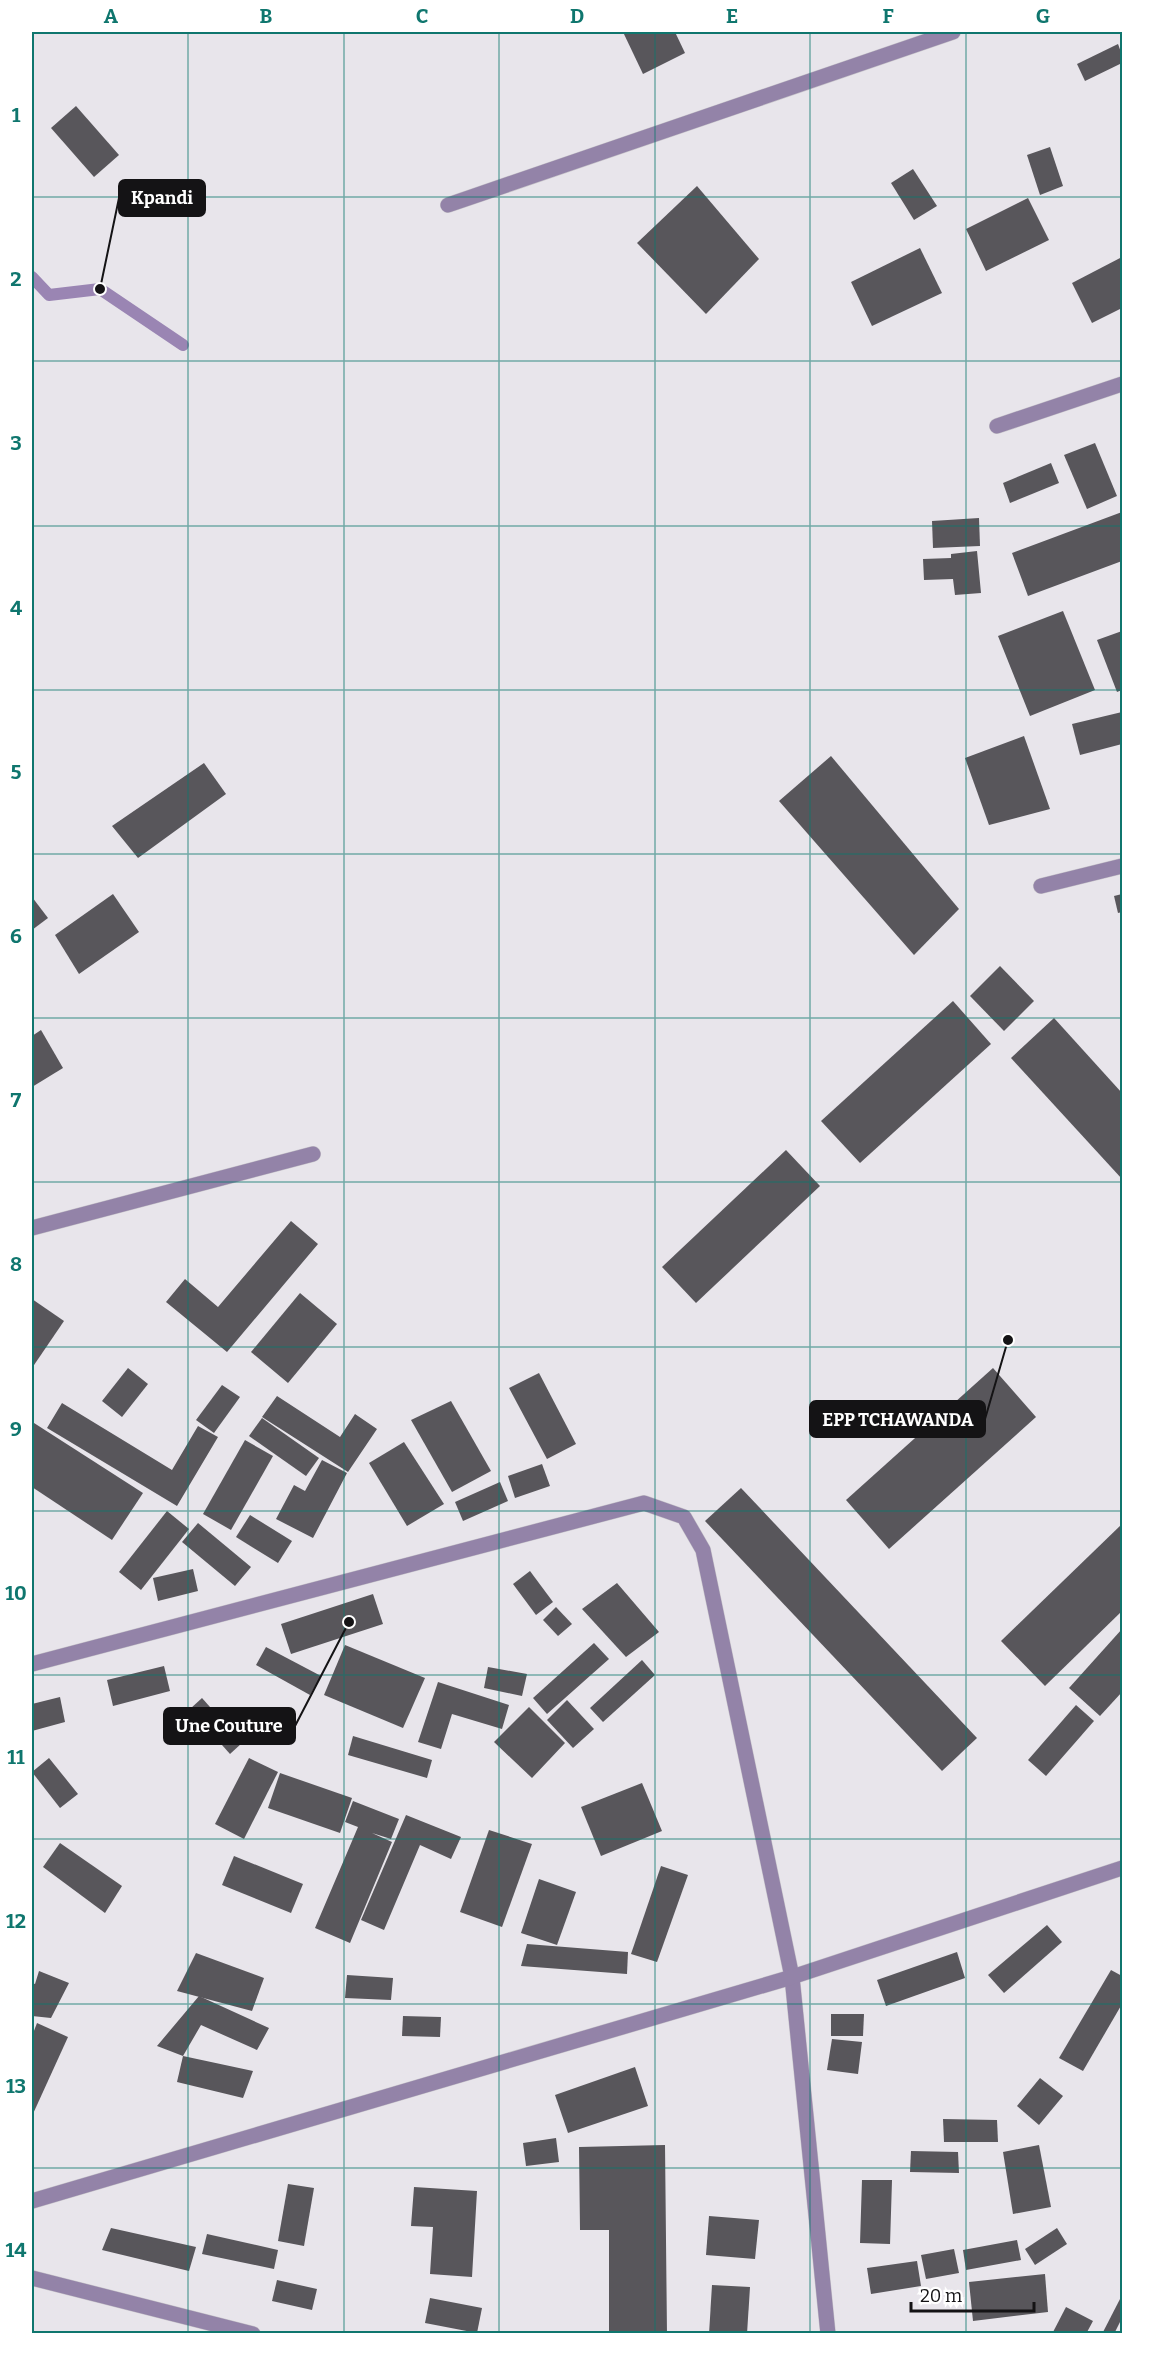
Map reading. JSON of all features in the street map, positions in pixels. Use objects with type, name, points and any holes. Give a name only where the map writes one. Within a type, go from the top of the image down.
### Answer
[{"type":"street","points":[[448,205],[953,32]]},
{"type":"street","points":[[997,426],[1122,384]]},
{"type":"street","points":[[1041,886],[1122,866]]},
{"type":"street","points":[[32,1228],[314,1154]]},
{"type":"street","points":[[32,1664],[644,1503],[684,1517],[703,1550],[792,1977],[828,2334]]},
{"type":"street","points":[[32,2201],[792,1977],[1122,1868]]},
{"type":"street","points":[[32,2278],[253,2334]]},
{"type":"building","points":[[623,32],[675,32],[685,53],[643,74]]},
{"type":"building","points":[[1118,44],[1122,63],[1085,81],[1077,64]]},
{"type":"building","points":[[76,106],[119,155],[94,177],[51,128]]},
{"type":"building","points":[[1050,147],[1063,186],[1040,195],[1027,155]]},
{"type":"building","points":[[913,169],[937,206],[914,220],[891,183]]},
{"type":"building","points":[[697,186],[759,259],[706,314],[637,243]]},
{"type":"building","points":[[1028,198],[1049,240],[986,271],[966,229]]},
{"type":"building","points":[[920,248],[942,293],[872,326],[851,282]]},
{"type":"building","points":[[1122,257],[1122,308],[1092,323],[1072,283]]},
{"type":"building","points":[[1095,443],[1117,496],[1087,509],[1064,455]]},
{"type":"building","points":[[1051,463],[1059,483],[1010,503],[1003,483]]},
{"type":"building","points":[[1122,512],[1122,561],[1028,596],[1012,553]]},
{"type":"building","points":[[979,518],[980,546],[933,548],[932,521]]},
{"type":"building","points":[[977,551],[981,593],[955,595],[953,579],[924,580],[923,559],[951,558],[951,554]]},
{"type":"building","points":[[1063,611],[1095,690],[1030,716],[998,636]]},
{"type":"building","points":[[1122,631],[1122,690],[1117,692],[1097,640]]},
{"type":"building","points":[[1122,712],[1122,744],[1080,755],[1072,724]]},
{"type":"building","points":[[1024,736],[1050,809],[989,825],[965,758]]},
{"type":"building","points":[[831,756],[959,909],[914,955],[779,801]]},
{"type":"building","points":[[204,763],[226,794],[138,858],[112,826]]},
{"type":"building","points":[[113,894],[139,932],[79,974],[55,935]]},
{"type":"building","points":[[1122,894],[1122,912],[1118,913],[1114,896]]},
{"type":"building","points":[[32,897],[48,918],[32,930]]},
{"type":"building","points":[[1000,966],[1034,1001],[1004,1031],[970,996]]},
{"type":"building","points":[[953,1001],[991,1044],[860,1163],[821,1121]]},
{"type":"building","points":[[1054,1018],[1122,1093],[1122,1179],[1011,1058]]},
{"type":"building","points":[[41,1030],[63,1068],[32,1087],[32,1036]]},
{"type":"building","points":[[786,1150],[820,1186],[696,1303],[662,1267]]},
{"type":"building","points":[[291,1221],[318,1244],[227,1352],[166,1302],[185,1279],[218,1307]]},
{"type":"building","points":[[300,1293],[337,1324],[288,1383],[251,1352]]},
{"type":"building","points":[[32,1299],[64,1321],[32,1368]]},
{"type":"building","points":[[128,1368],[148,1384],[122,1417],[102,1401]]},
{"type":"building","points":[[993,1368],[1036,1417],[889,1549],[846,1500]]},
{"type":"building","points":[[539,1373],[576,1444],[547,1459],[509,1388]]},
{"type":"building","points":[[222,1385],[240,1397],[214,1433],[196,1420]]},
{"type":"building","points":[[277,1396],[340,1437],[355,1414],[377,1429],[348,1472],[262,1417]]},
{"type":"building","points":[[451,1401],[491,1471],[452,1492],[411,1420]]},
{"type":"building","points":[[62,1403],[172,1470],[198,1426],[218,1437],[177,1506],[47,1428]]},
{"type":"building","points":[[262,1418],[319,1458],[306,1476],[249,1436]]},
{"type":"building","points":[[34,1423],[143,1493],[112,1540],[32,1487],[32,1426]]},
{"type":"building","points":[[245,1440],[273,1456],[231,1530],[203,1514]]},
{"type":"building","points":[[404,1442],[444,1504],[407,1526],[369,1463]]},
{"type":"building","points":[[322,1460],[347,1473],[313,1538],[276,1519],[294,1485],[305,1491]]},
{"type":"building","points":[[542,1464],[550,1486],[515,1498],[508,1476]]},
{"type":"building","points":[[500,1482],[508,1501],[463,1521],[455,1502]]},
{"type":"building","points":[[741,1488],[977,1738],[942,1771],[705,1521]]},
{"type":"building","points":[[167,1511],[189,1529],[141,1590],[119,1572]]},
{"type":"building","points":[[250,1515],[292,1541],[278,1563],[236,1537]]},
{"type":"building","points":[[198,1523],[251,1567],[235,1586],[182,1542]]},
{"type":"building","points":[[1122,1524],[1122,1611],[1045,1686],[1001,1641]]},
{"type":"building","points":[[193,1569],[198,1591],[158,1601],[153,1578]]},
{"type":"building","points":[[530,1571],[553,1602],[536,1615],[513,1584]]},
{"type":"building","points":[[617,1583],[659,1632],[626,1657],[582,1609]]},
{"type":"building","points":[[373,1594],[383,1624],[291,1654],[281,1624]]},
{"type":"building","points":[[556,1607],[572,1624],[558,1636],[543,1620]]},
{"type":"building","points":[[1122,1629],[1122,1692],[1100,1716],[1069,1688]]},
{"type":"building","points":[[594,1643],[609,1659],[547,1714],[533,1698]]},
{"type":"building","points":[[345,1645],[425,1678],[403,1728],[324,1695]]},
{"type":"building","points":[[266,1647],[321,1676],[310,1695],[256,1665]]},
{"type":"building","points":[[642,1660],[655,1675],[603,1722],[590,1708]]},
{"type":"building","points":[[164,1666],[170,1691],[113,1706],[107,1680]]},
{"type":"building","points":[[488,1667],[527,1674],[522,1696],[484,1688]]},
{"type":"building","points":[[438,1682],[509,1705],[502,1729],[452,1714],[441,1749],[418,1742]]},
{"type":"building","points":[[60,1697],[65,1722],[32,1731],[32,1704]]},
{"type":"building","points":[[202,1698],[242,1743],[230,1754],[190,1709]]},
{"type":"building","points":[[567,1700],[594,1729],[573,1748],[547,1720]]},
{"type":"building","points":[[1076,1705],[1094,1721],[1046,1776],[1028,1760]]},
{"type":"building","points":[[529,1707],[565,1743],[532,1778],[494,1742]]},
{"type":"building","points":[[353,1736],[432,1760],[427,1778],[348,1755]]},
{"type":"building","points":[[49,1758],[78,1794],[60,1808],[32,1772]]},
{"type":"building","points":[[249,1758],[278,1772],[244,1839],[215,1824]]},
{"type":"building","points":[[280,1773],[352,1798],[340,1833],[268,1808]]},
{"type":"building","points":[[642,1783],[662,1831],[601,1856],[581,1807]]},
{"type":"building","points":[[353,1801],[399,1819],[391,1839],[372,1833],[392,1842],[350,1943],[315,1928],[358,1827],[345,1822]]},
{"type":"building","points":[[406,1815],[461,1837],[451,1859],[420,1845],[384,1930],[361,1920]]},
{"type":"building","points":[[489,1830],[532,1844],[502,1927],[460,1912]]},
{"type":"building","points":[[60,1843],[122,1886],[105,1913],[43,1867]]},
{"type":"building","points":[[234,1856],[303,1884],[291,1913],[222,1885]]},
{"type":"building","points":[[661,1866],[688,1875],[657,1962],[631,1954]]},
{"type":"building","points":[[539,1879],[576,1892],[557,1945],[521,1933]]},
{"type":"building","points":[[1047,1925],[1062,1942],[1004,1993],[988,1975]]},
{"type":"building","points":[[527,1944],[628,1952],[627,1974],[521,1966]]},
{"type":"building","points":[[957,1952],[965,1978],[886,2006],[877,1980]]},
{"type":"building","points":[[196,1953],[264,1978],[252,2011],[177,1991]]},
{"type":"building","points":[[1111,1970],[1122,1976],[1122,2004],[1083,2071],[1059,2058]]},
{"type":"building","points":[[39,1971],[69,1983],[51,2018],[32,2016],[32,1983],[35,1984]]},
{"type":"building","points":[[347,1975],[393,1978],[391,2000],[345,1998]]},
{"type":"building","points":[[199,1996],[269,2028],[257,2050],[201,2025],[183,2056],[157,2046]]},
{"type":"building","points":[[831,2014],[864,2014],[863,2036],[831,2036]]},
{"type":"building","points":[[403,2016],[441,2017],[440,2037],[402,2036]]},
{"type":"building","points":[[37,2023],[68,2037],[32,2116],[32,2036]]},
{"type":"building","points":[[832,2039],[862,2042],[858,2074],[827,2070]]},
{"type":"building","points":[[183,2056],[253,2071],[243,2098],[177,2082]]},
{"type":"building","points":[[635,2067],[648,2106],[568,2133],[555,2095]]},
{"type":"building","points":[[1040,2078],[1063,2096],[1039,2125],[1017,2106]]},
{"type":"building","points":[[943,2119],[997,2120],[998,2142],[944,2142]]},
{"type":"building","points":[[556,2138],[559,2162],[526,2166],[523,2143]]},
{"type":"building","points":[[665,2145],[667,2334],[609,2334],[609,2230],[580,2230],[579,2147]]},
{"type":"building","points":[[1039,2145],[1051,2207],[1013,2214],[1003,2152]]},
{"type":"building","points":[[911,2151],[958,2152],[959,2173],[910,2172]]},
{"type":"building","points":[[862,2180],[892,2180],[890,2244],[860,2243]]},
{"type":"building","points":[[288,2184],[314,2188],[304,2246],[278,2241]]},
{"type":"building","points":[[414,2187],[477,2191],[472,2277],[430,2274],[433,2227],[411,2226]]},
{"type":"building","points":[[709,2216],[759,2220],[755,2259],[706,2255]]},
{"type":"building","points":[[111,2228],[196,2247],[189,2271],[102,2250]]},
{"type":"building","points":[[1057,2228],[1067,2244],[1035,2265],[1025,2249]]},
{"type":"building","points":[[207,2234],[278,2250],[274,2269],[202,2254]]},
{"type":"building","points":[[1017,2240],[1021,2260],[966,2270],[963,2250]]},
{"type":"building","points":[[954,2249],[959,2273],[926,2279],[921,2255]]},
{"type":"building","points":[[917,2261],[921,2286],[871,2294],[867,2268]]},
{"type":"building","points":[[1045,2274],[1048,2312],[973,2321],[969,2282]]},
{"type":"building","points":[[277,2280],[317,2289],[312,2310],[272,2301]]},
{"type":"building","points":[[712,2285],[750,2287],[747,2334],[709,2334]]},
{"type":"building","points":[[430,2298],[482,2308],[477,2333],[425,2323]]},
{"type":"building","points":[[1120,2299],[1122,2318],[1114,2334],[1102,2334]]},
{"type":"building","points":[[1066,2307],[1093,2321],[1086,2334],[1052,2334]]},
{"type":"waterway","points":[[32,277],[49,295],[100,289],[183,345]]},
{"type":"place","name":"Kpandi","points":[[100,289]]},
{"type":"place","name":"EPP TCHAWANDA","points":[[1008,1340]]},
{"type":"place","name":"Une Couture","points":[[349,1622]]}]
